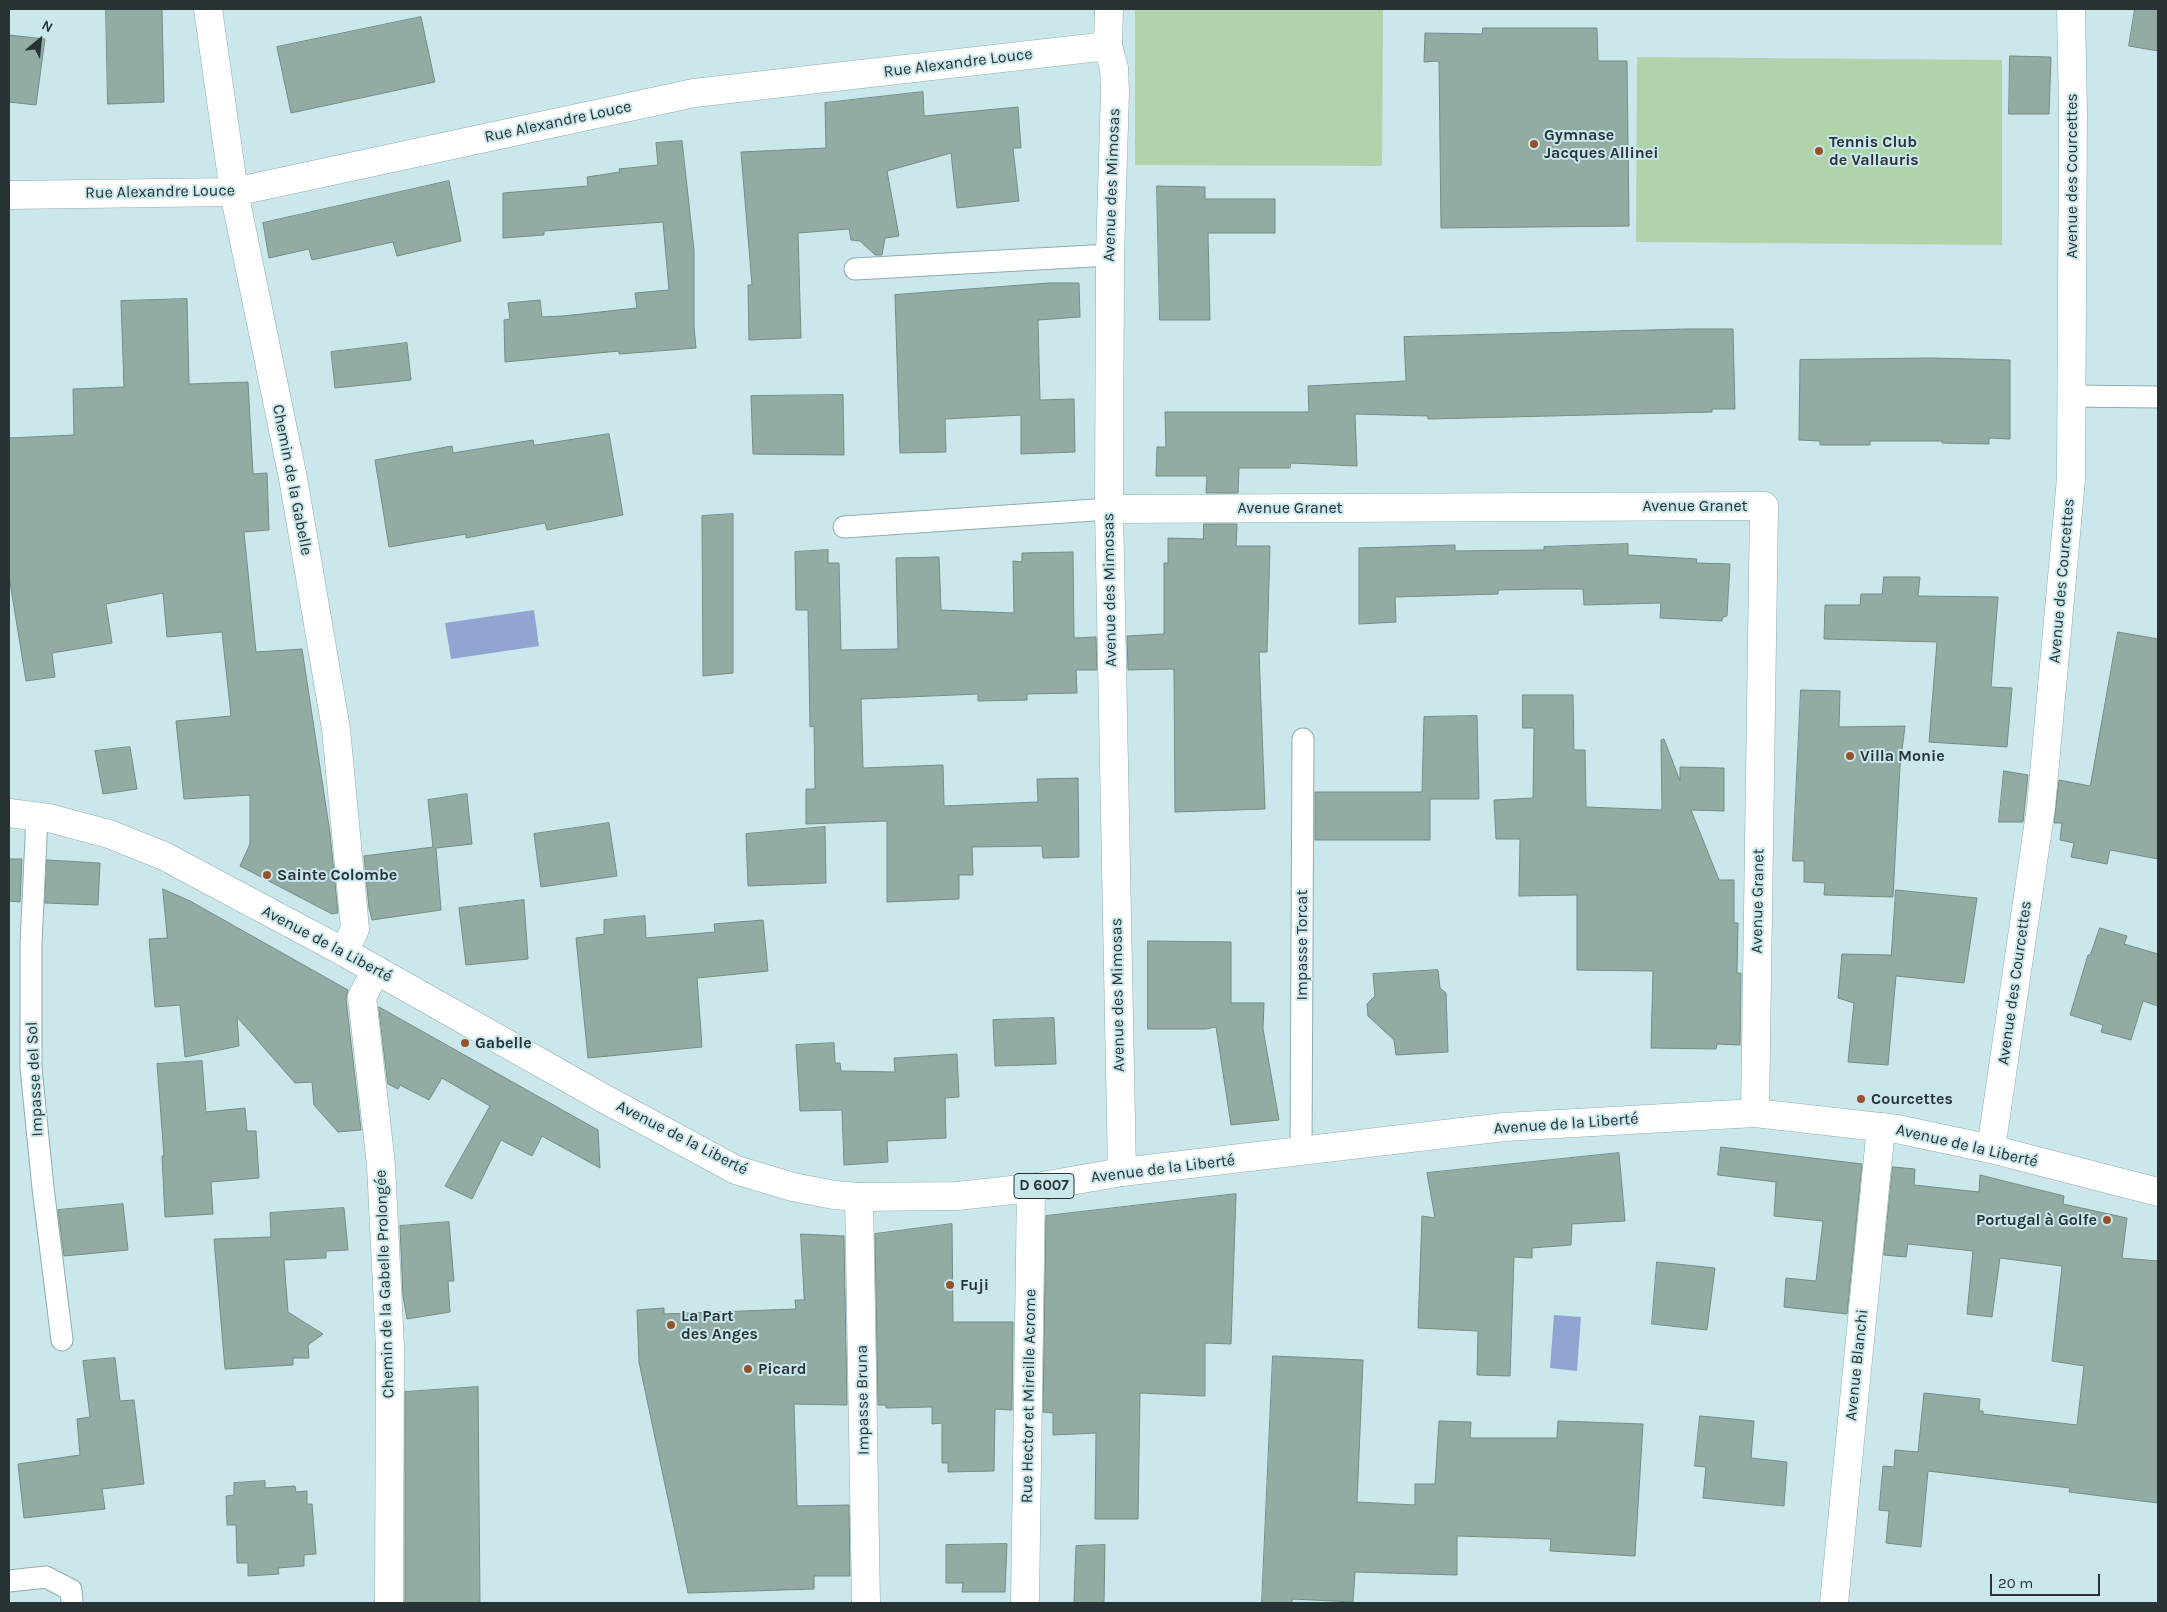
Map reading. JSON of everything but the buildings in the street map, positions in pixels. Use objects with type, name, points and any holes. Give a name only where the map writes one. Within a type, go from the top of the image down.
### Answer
[{"type":"street","name":"Chemin de la Gabelle","points":[[208,9],[234,192],[294,478],[336,729],[355,929],[344,952]]},
{"type":"street","name":"Avenue des Mimosas","points":[[1109,9],[1108,46],[1114,68],[1115,92],[1110,255],[1109,508],[1122,1172]]},
{"type":"street","name":"Avenue des Courcettes","points":[[1991,1149],[2041,807],[2071,479],[2073,112],[2071,9]]},
{"type":"street","name":"Rue Alexandre Louce","points":[[9,195],[214,194],[234,192],[694,93],[1108,46]]},
{"type":"street","name":"Avenue Granet","points":[[1109,508],[1764,506],[1755,1113]]},
{"type":"street","name":"Avenue de la Liberté","points":[[9,813],[37,817],[109,834],[164,856],[344,952],[603,1098],[736,1170],[793,1187],[834,1195],[957,1196],[1031,1188],[1122,1172],[1504,1127],[1755,1113],[1881,1127],[1925,1134],[2158,1192]]},
{"type":"street","name":"Chemin de la Gabelle Prolongée","points":[[376,970],[362,997],[381,1165],[390,1347],[389,1603]]},
{"type":"street","name":"Avenue Blanchi","points":[[1834,1603],[1881,1127]]},
{"type":"street","name":"Rue Hector et Mireille Acrome","points":[[1025,1603],[1031,1188]]},
{"type":"street","name":"Impasse Bruna","points":[[860,1196],[866,1603]]},
{"type":"lane","points":[[855,269],[1110,255]]},
{"type":"lane","points":[[2072,396],[2158,397]]},
{"type":"lane","points":[[844,527],[1109,508]]},
{"type":"lane","name":"Impasse Torcat","points":[[1301,1152],[1303,739]]},
{"type":"lane","name":"Impasse del Sol","points":[[37,817],[31,943],[32,1068],[43,1188],[62,1340]]},
{"type":"lane","points":[[9,1581],[46,1577],[71,1590],[72,1603]]},
{"type":"green space","points":[[1135,9],[1383,9],[1382,166],[1135,165]]},
{"type":"green space","name":"Tennis Club de Vallauris","points":[[1637,57],[2002,60],[2002,245],[1636,242]]},
{"type":"water","points":[[534,610],[539,646],[451,659],[445,623]]},
{"type":"water","points":[[1554,1315],[1581,1317],[1577,1371],[1550,1368]]},
{"type":"place","name":"Gymnase Jacques Allinei","points":[[1534,144]]},
{"type":"place","name":"Tennis Club de Vallauris","points":[[1819,151]]},
{"type":"place","name":"Villa Monie","points":[[1850,756]]},
{"type":"place","name":"Sainte Colombe","points":[[267,875]]},
{"type":"place","name":"Gabelle","points":[[465,1043]]},
{"type":"place","name":"Courcettes","points":[[1861,1099]]},
{"type":"place","name":"Portugal à Golfe","points":[[2107,1220]]},
{"type":"place","name":"Fuji","points":[[950,1285]]},
{"type":"place","name":"La Part des Anges","points":[[671,1325]]},
{"type":"place","name":"Picard","points":[[748,1369]]}]
